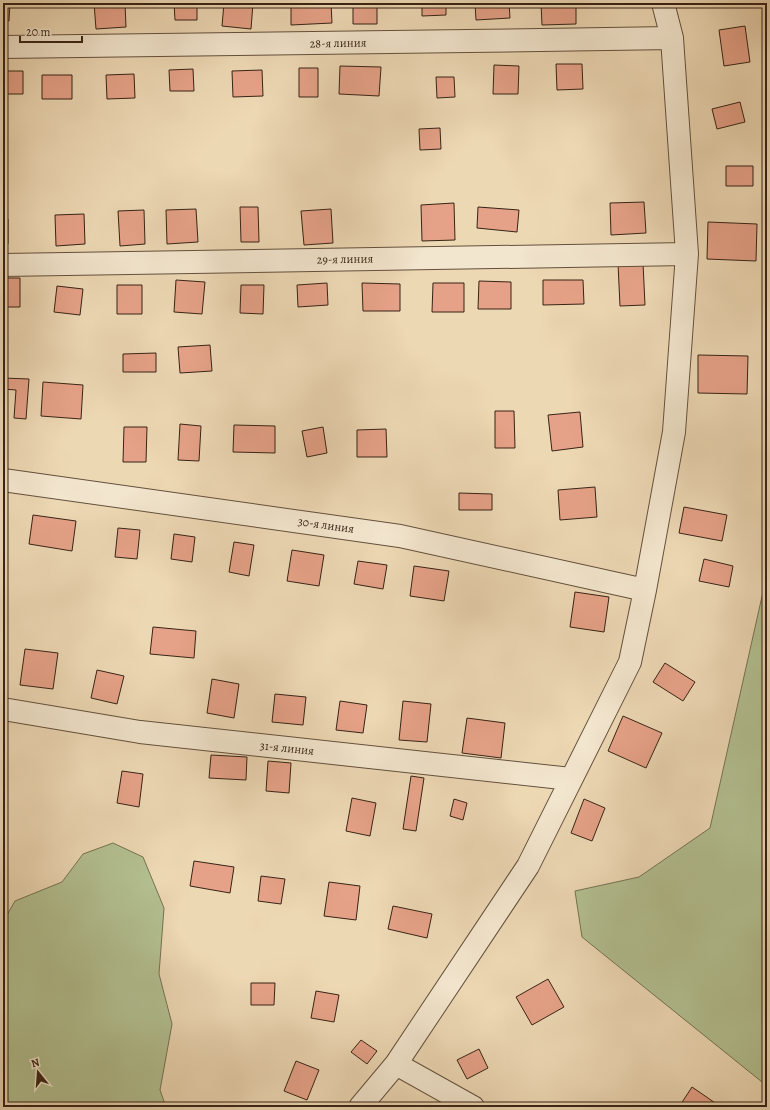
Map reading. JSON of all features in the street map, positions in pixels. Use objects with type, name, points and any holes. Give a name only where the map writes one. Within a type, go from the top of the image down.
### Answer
[{"type":"street","points":[[360,1107],[396,1064],[528,866],[630,662],[645,590],[674,432],[687,254],[672,38],[663,3]]},
{"type":"street","name":"28-я линия","points":[[3,47],[672,38]]},
{"type":"street","name":"29-я линия","points":[[3,265],[687,254]]},
{"type":"street","name":"30-я линия","points":[[3,480],[400,536],[645,590]]},
{"type":"street","name":"31-я линия","points":[[3,709],[140,732],[571,779]]},
{"type":"street","points":[[396,1064],[473,1107]]},
{"type":"green space","points":[[767,574],[767,1086],[582,937],[575,891],[639,877],[710,828]]},
{"type":"green space","points":[[113,843],[143,857],[164,908],[159,974],[172,1024],[160,1090],[166,1107],[3,1107],[3,922],[15,901],[62,882],[83,854]]},
{"type":"building","points":[[3,3],[10,3],[9,21],[3,20]]},
{"type":"building","points":[[94,3],[125,3],[126,27],[96,29]]},
{"type":"building","points":[[174,3],[197,3],[197,20],[175,20]]},
{"type":"building","points":[[224,3],[253,3],[251,29],[222,26]]},
{"type":"building","points":[[291,3],[331,3],[332,23],[291,25]]},
{"type":"building","points":[[353,3],[377,3],[377,24],[353,24]]},
{"type":"building","points":[[422,3],[446,3],[446,15],[422,16]]},
{"type":"building","points":[[475,3],[509,3],[510,18],[476,20]]},
{"type":"building","points":[[541,3],[576,3],[576,24],[542,25]]},
{"type":"building","points":[[745,26],[750,62],[724,66],[719,30]]},
{"type":"building","points":[[556,64],[582,64],[583,89],[557,90]]},
{"type":"building","points":[[494,65],[519,66],[518,94],[493,94]]},
{"type":"building","points":[[340,66],[381,67],[379,96],[339,94]]},
{"type":"building","points":[[299,68],[318,68],[318,97],[299,97]]},
{"type":"building","points":[[193,69],[194,91],[170,91],[169,70]]},
{"type":"building","points":[[262,70],[263,96],[233,97],[232,71]]},
{"type":"building","points":[[3,71],[23,71],[23,94],[3,94]]},
{"type":"building","points":[[134,74],[135,98],[107,99],[106,75]]},
{"type":"building","points":[[42,75],[72,75],[72,99],[42,99]]},
{"type":"building","points":[[436,77],[454,77],[455,97],[437,98]]},
{"type":"building","points":[[740,102],[745,122],[717,129],[712,109]]},
{"type":"building","points":[[440,128],[441,149],[420,150],[419,129]]},
{"type":"building","points":[[726,166],[753,166],[753,186],[726,186]]},
{"type":"building","points":[[644,202],[646,233],[611,235],[610,203]]},
{"type":"building","points":[[454,203],[455,240],[422,241],[421,205]]},
{"type":"building","points":[[240,207],[258,207],[259,242],[241,242]]},
{"type":"building","points":[[478,207],[519,210],[517,232],[477,228]]},
{"type":"building","points":[[196,209],[198,242],[167,244],[166,210]]},
{"type":"building","points":[[331,209],[333,243],[304,245],[301,211]]},
{"type":"building","points":[[144,210],[145,244],[120,246],[118,211]]},
{"type":"building","points":[[84,214],[85,244],[56,246],[55,215]]},
{"type":"building","points":[[3,219],[8,219],[8,244],[3,244]]},
{"type":"building","points":[[708,222],[757,224],[756,261],[707,259]]},
{"type":"building","points":[[643,263],[645,305],[620,306],[618,264]]},
{"type":"building","points":[[3,278],[20,278],[20,307],[3,307]]},
{"type":"building","points":[[176,280],[205,282],[202,314],[174,312]]},
{"type":"building","points":[[543,280],[583,280],[584,304],[543,305]]},
{"type":"building","points":[[479,281],[511,282],[511,309],[478,309]]},
{"type":"building","points":[[327,283],[328,305],[298,307],[297,285]]},
{"type":"building","points":[[362,283],[400,284],[400,311],[363,311]]},
{"type":"building","points":[[433,283],[464,283],[464,312],[432,312]]},
{"type":"building","points":[[117,285],[142,285],[142,314],[117,314]]},
{"type":"building","points":[[241,285],[264,285],[263,314],[240,313]]},
{"type":"building","points":[[57,286],[83,289],[80,315],[54,312]]},
{"type":"building","points":[[210,345],[212,371],[180,373],[178,347]]},
{"type":"building","points":[[156,353],[156,372],[123,372],[123,354]]},
{"type":"building","points":[[698,355],[748,356],[747,394],[698,393]]},
{"type":"building","points":[[3,378],[29,379],[26,419],[14,418],[16,390],[3,389]]},
{"type":"building","points":[[43,382],[83,385],[81,419],[41,416]]},
{"type":"building","points":[[495,411],[514,411],[515,448],[495,448]]},
{"type":"building","points":[[580,412],[583,447],[552,451],[548,415]]},
{"type":"building","points":[[180,424],[201,426],[199,461],[178,460]]},
{"type":"building","points":[[234,425],[275,426],[275,453],[233,452]]},
{"type":"building","points":[[124,427],[147,427],[146,462],[123,462]]},
{"type":"building","points":[[323,427],[327,453],[307,457],[302,431]]},
{"type":"building","points":[[386,429],[387,457],[357,457],[357,430]]},
{"type":"building","points":[[595,487],[597,517],[560,520],[558,490]]},
{"type":"building","points":[[459,493],[492,494],[492,510],[459,510]]},
{"type":"building","points":[[684,507],[727,515],[722,541],[679,533]]},
{"type":"building","points":[[33,515],[76,521],[72,551],[29,544]]},
{"type":"building","points":[[118,528],[140,530],[137,559],[115,557]]},
{"type":"building","points":[[174,534],[195,537],[192,562],[171,559]]},
{"type":"building","points":[[234,542],[254,545],[249,576],[229,572]]},
{"type":"building","points":[[292,550],[324,555],[319,586],[287,581]]},
{"type":"building","points":[[704,559],[733,566],[729,587],[699,581]]},
{"type":"building","points":[[358,561],[387,565],[383,589],[354,584]]},
{"type":"building","points":[[414,566],[449,571],[444,601],[410,596]]},
{"type":"building","points":[[575,592],[609,597],[604,632],[570,627]]},
{"type":"building","points":[[153,627],[196,631],[194,658],[150,654]]},
{"type":"building","points":[[25,649],[58,653],[53,689],[20,685]]},
{"type":"building","points":[[665,663],[695,682],[683,701],[653,682]]},
{"type":"building","points":[[97,670],[124,676],[117,704],[91,698]]},
{"type":"building","points":[[212,679],[239,684],[234,718],[207,713]]},
{"type":"building","points":[[275,694],[306,697],[303,725],[272,722]]},
{"type":"building","points":[[340,701],[367,705],[363,733],[336,730]]},
{"type":"building","points":[[403,701],[431,704],[427,742],[399,740]]},
{"type":"building","points":[[623,716],[662,733],[646,768],[608,751]]},
{"type":"building","points":[[467,718],[505,723],[501,758],[462,753]]},
{"type":"building","points":[[211,755],[247,757],[246,780],[209,778]]},
{"type":"building","points":[[268,761],[291,763],[289,793],[266,791]]},
{"type":"building","points":[[122,771],[143,774],[139,807],[117,803]]},
{"type":"building","points":[[411,776],[424,778],[416,831],[403,829]]},
{"type":"building","points":[[352,798],[376,803],[370,836],[346,831]]},
{"type":"building","points":[[454,799],[467,803],[463,820],[450,816]]},
{"type":"building","points":[[584,799],[605,808],[592,841],[571,833]]},
{"type":"building","points":[[194,861],[234,867],[230,893],[190,886]]},
{"type":"building","points":[[261,876],[285,879],[281,904],[258,901]]},
{"type":"building","points":[[329,882],[360,886],[356,920],[324,916]]},
{"type":"building","points":[[393,906],[432,914],[427,938],[388,929]]},
{"type":"building","points":[[548,979],[564,1007],[532,1025],[516,997]]},
{"type":"building","points":[[251,983],[275,983],[274,1005],[251,1005]]},
{"type":"building","points":[[316,991],[339,995],[334,1022],[311,1018]]},
{"type":"building","points":[[361,1040],[377,1051],[367,1064],[351,1052]]},
{"type":"building","points":[[479,1049],[488,1068],[467,1079],[457,1060]]},
{"type":"building","points":[[296,1061],[319,1070],[307,1100],[284,1091]]},
{"type":"building","points":[[692,1087],[721,1107],[679,1107]]}]
